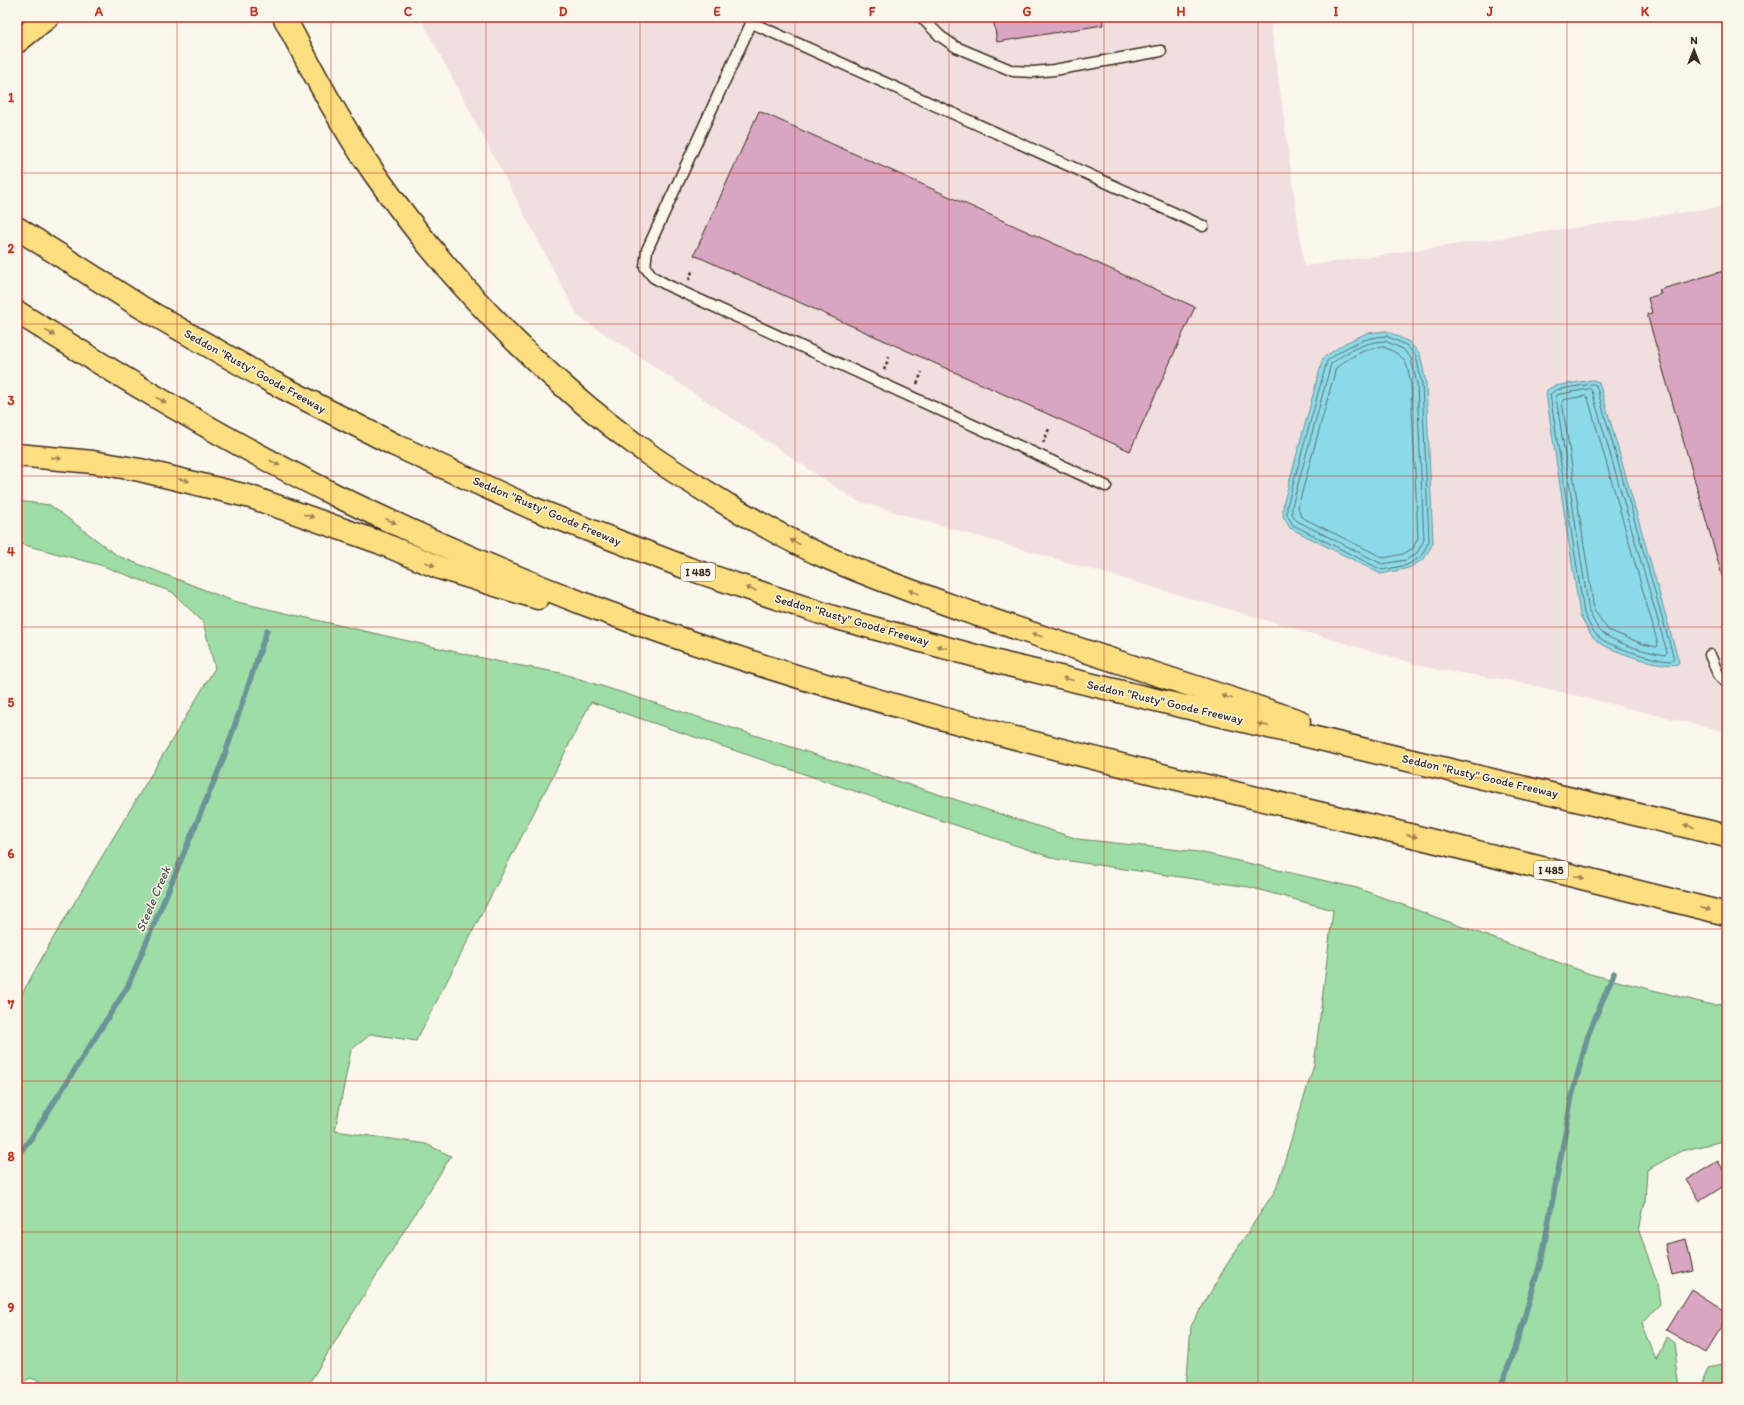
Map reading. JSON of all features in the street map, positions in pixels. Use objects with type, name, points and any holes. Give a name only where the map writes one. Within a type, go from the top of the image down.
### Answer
[{"type":"highway","points":[[17,42],[48,17]]},
{"type":"highway","points":[[284,17],[332,107],[374,172],[413,225],[467,291],[524,349],[584,404],[648,454],[689,481],[762,524],[818,553],[911,591],[1026,632],[1437,766]]},
{"type":"highway","name":"Seddon \"Rusty\" Goode Freeway","points":[[17,228],[141,307],[272,382],[388,442],[532,508],[679,565],[834,617],[1010,665],[1727,836]]},
{"type":"highway","name":"I 485","points":[[17,312],[140,388],[334,494],[431,540],[585,604],[761,666],[854,694],[1107,763],[1727,914]]},
{"type":"highway","points":[[17,455],[93,462],[187,480],[251,497],[381,543],[440,568],[761,666]]},
{"type":"lane","points":[[921,17],[940,36],[956,47],[1013,71],[1033,72],[1054,70],[1161,50]]},
{"type":"lane","points":[[1106,486],[667,285],[653,277],[645,267],[647,250],[753,20],[1203,226]]},
{"type":"lane","points":[[1710,655],[1718,674],[1727,683]]},
{"type":"shaded area","points":[[420,17],[1270,17],[1304,266],[1727,206],[1727,732],[1520,682],[1433,669],[857,501],[578,316]]},
{"type":"green space","points":[[17,501],[50,505],[118,556],[233,601],[500,662],[561,673],[1078,839],[1199,852],[1357,888],[1590,974],[1712,1005],[1727,1004],[1727,1140],[1681,1151],[1647,1170],[1645,1202],[1639,1231],[1657,1283],[1660,1304],[1642,1323],[1656,1358],[1666,1337],[1674,1343],[1680,1388],[1186,1388],[1191,1326],[1224,1269],[1276,1189],[1314,1065],[1333,910],[1249,887],[1056,859],[591,702],[416,1041],[371,1034],[351,1050],[335,1131],[426,1144],[451,1156],[306,1388],[58,1388],[31,1378],[17,1384],[17,1003],[49,945],[215,668],[203,622],[172,592],[100,565],[17,543]]},
{"type":"green space","points":[[1727,1362],[1727,1388],[1707,1388],[1702,1382],[1709,1366]]},
{"type":"water","points":[[1387,331],[1409,342],[1420,354],[1426,383],[1433,543],[1424,559],[1409,568],[1381,574],[1290,528],[1283,516],[1283,505],[1323,358],[1345,343],[1367,333]]},
{"type":"water","points":[[1593,380],[1599,382],[1679,662],[1678,664],[1661,664],[1626,655],[1607,647],[1593,637],[1580,615],[1546,394],[1547,390],[1554,386]]},
{"type":"building","points":[[993,17],[1102,17],[1103,25],[997,42]]},
{"type":"building","points":[[759,111],[1195,307],[1130,451],[694,255]]},
{"type":"building","points":[[1727,270],[1727,579],[1723,579],[1647,314],[1652,313],[1648,298],[1661,294],[1659,290]]},
{"type":"building","points":[[1718,1161],[1727,1176],[1727,1184],[1700,1201],[1687,1180]]},
{"type":"building","points":[[1686,1239],[1693,1270],[1672,1275],[1665,1244]]},
{"type":"building","points":[[1691,1289],[1727,1312],[1727,1319],[1706,1353],[1666,1330]]},
{"type":"waterway","name":"Steele Creek","points":[[17,1156],[32,1137],[128,986],[223,760],[267,630]]},
{"type":"waterway","points":[[1500,1388],[1515,1349],[1542,1257],[1572,1096],[1588,1035],[1614,973]]}]
